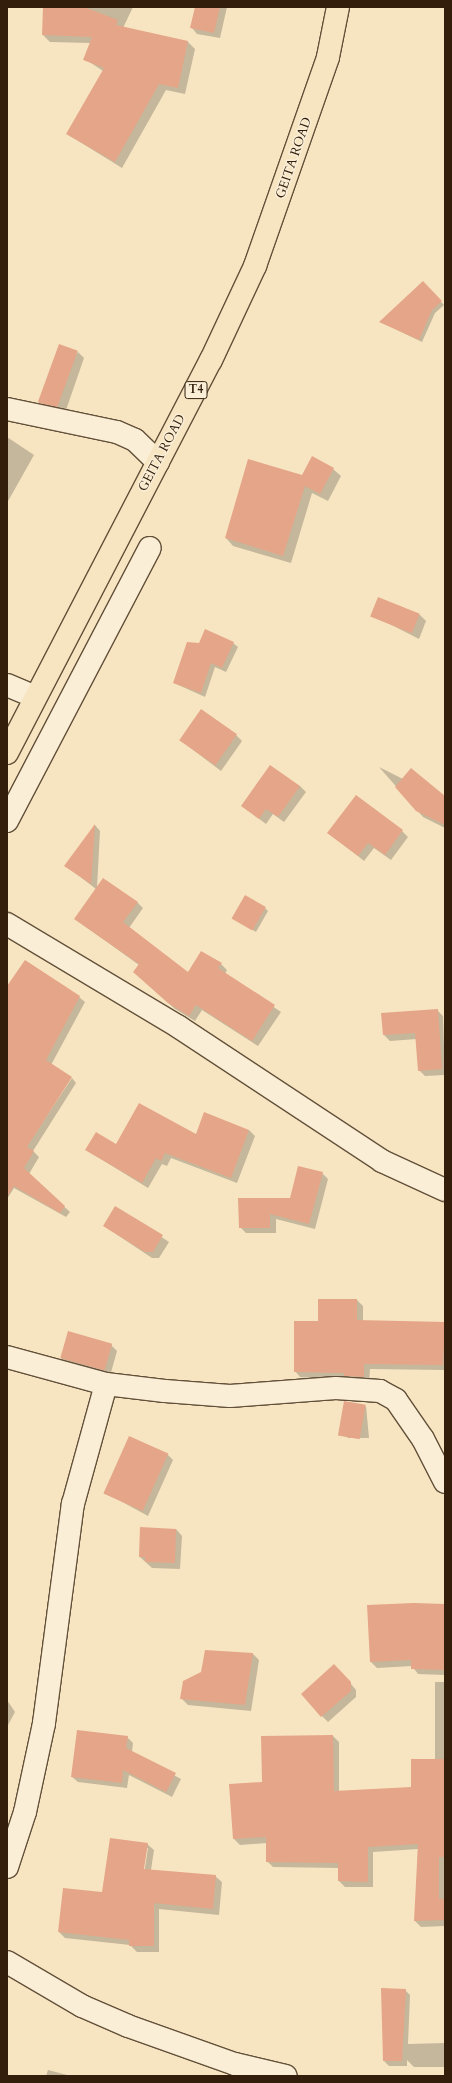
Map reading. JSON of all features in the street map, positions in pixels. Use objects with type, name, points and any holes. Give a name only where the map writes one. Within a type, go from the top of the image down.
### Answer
[{"type":"highway","name":"GEITA ROAD","points":[[7,753],[158,462],[254,266],[328,57],[338,7]]},
{"type":"street","points":[[7,409],[117,432],[135,440],[158,462]]},
{"type":"street","points":[[7,821],[150,548]]},
{"type":"street","points":[[7,685],[35,697]]},
{"type":"street","points":[[7,924],[180,1027],[382,1161],[445,1190]]},
{"type":"street","points":[[7,1357],[106,1384],[230,1396],[336,1388],[380,1391],[396,1400],[423,1439],[445,1482]]},
{"type":"street","points":[[7,1867],[24,1812],[44,1723],[73,1504],[106,1384]]},
{"type":"street","points":[[7,1962],[82,2006],[128,2026],[235,2064],[286,2076]]},
{"type":"building","points":[[43,7],[84,7],[118,20],[116,25],[188,41],[178,88],[159,84],[115,162],[66,134],[104,68],[83,60],[92,37],[42,35]]},
{"type":"building","points":[[195,7],[220,7],[214,33],[190,28]]},
{"type":"building","points":[[423,281],[442,301],[432,310],[419,340],[379,322]]},
{"type":"building","points":[[59,344],[78,351],[57,409],[38,402]]},
{"type":"building","points":[[312,456],[334,468],[320,494],[305,486],[283,556],[225,538],[248,459],[302,475]]},
{"type":"building","points":[[378,597],[420,614],[412,633],[370,616]]},
{"type":"building","points":[[205,629],[234,642],[222,668],[211,663],[201,693],[173,683],[187,642],[199,643]]},
{"type":"building","points":[[201,709],[237,734],[215,765],[179,740]]},
{"type":"building","points":[[270,765],[300,786],[278,817],[266,809],[259,819],[241,806]]},
{"type":"building","points":[[411,768],[445,796],[445,825],[416,811],[395,787]]},
{"type":"building","points":[[356,795],[403,830],[385,855],[368,843],[358,856],[327,833]]},
{"type":"building","points":[[95,824],[91,884],[64,866]]},
{"type":"building","points":[[103,878],[138,902],[123,922],[188,972],[201,951],[222,963],[218,968],[275,1005],[252,1041],[196,1005],[189,1016],[168,1003],[133,972],[139,964],[74,919]]},
{"type":"building","points":[[245,895],[266,907],[252,930],[232,918]]},
{"type":"building","points":[[25,960],[80,996],[46,1060],[72,1077],[27,1147],[34,1151],[24,1168],[65,1206],[60,1213],[14,1186],[7,1197],[7,986]]},
{"type":"building","points":[[438,1009],[442,1069],[418,1071],[415,1033],[383,1035],[381,1013]]},
{"type":"building","points":[[139,1103],[196,1134],[204,1112],[249,1130],[231,1178],[165,1153],[161,1161],[156,1158],[142,1183],[85,1150],[96,1132],[116,1144]]},
{"type":"building","points":[[298,1166],[323,1172],[309,1224],[270,1214],[270,1228],[239,1228],[238,1198],[290,1198]]},
{"type":"building","points":[[115,1206],[163,1235],[153,1252],[145,1252],[103,1226]]},
{"type":"building","points":[[318,1299],[357,1299],[357,1320],[445,1322],[443,1365],[364,1364],[364,1377],[344,1376],[344,1373],[294,1372],[294,1321],[318,1321]]},
{"type":"building","points":[[68,1331],[112,1344],[105,1371],[60,1358]]},
{"type":"building","points":[[344,1401],[366,1405],[360,1439],[338,1435]]},
{"type":"building","points":[[129,1436],[168,1453],[143,1511],[103,1494]]},
{"type":"building","points":[[140,1527],[176,1529],[175,1563],[145,1562],[145,1557],[139,1557]]},
{"type":"building","points":[[414,1603],[445,1604],[444,1670],[411,1669],[411,1660],[370,1662],[367,1605]]},
{"type":"building","points":[[205,1650],[253,1653],[245,1705],[180,1699],[183,1681],[201,1672]]},
{"type":"building","points":[[334,1664],[351,1682],[351,1691],[321,1717],[301,1694]]},
{"type":"building","points":[[77,1730],[128,1736],[126,1748],[176,1773],[166,1792],[123,1770],[122,1783],[71,1777]]},
{"type":"building","points":[[333,1735],[334,1791],[411,1787],[411,1759],[445,1759],[445,1857],[439,1857],[439,1899],[445,1899],[445,1920],[414,1921],[418,1844],[368,1847],[368,1882],[338,1881],[338,1863],[266,1862],[266,1837],[233,1839],[229,1784],[262,1782],[261,1736]]},
{"type":"building","points":[[110,1838],[148,1843],[144,1869],[216,1875],[213,1909],[154,1903],[154,1946],[129,1946],[129,1940],[58,1932],[63,1888],[102,1892]]},
{"type":"building","points":[[381,1988],[406,1989],[402,2061],[383,2061]]}]
